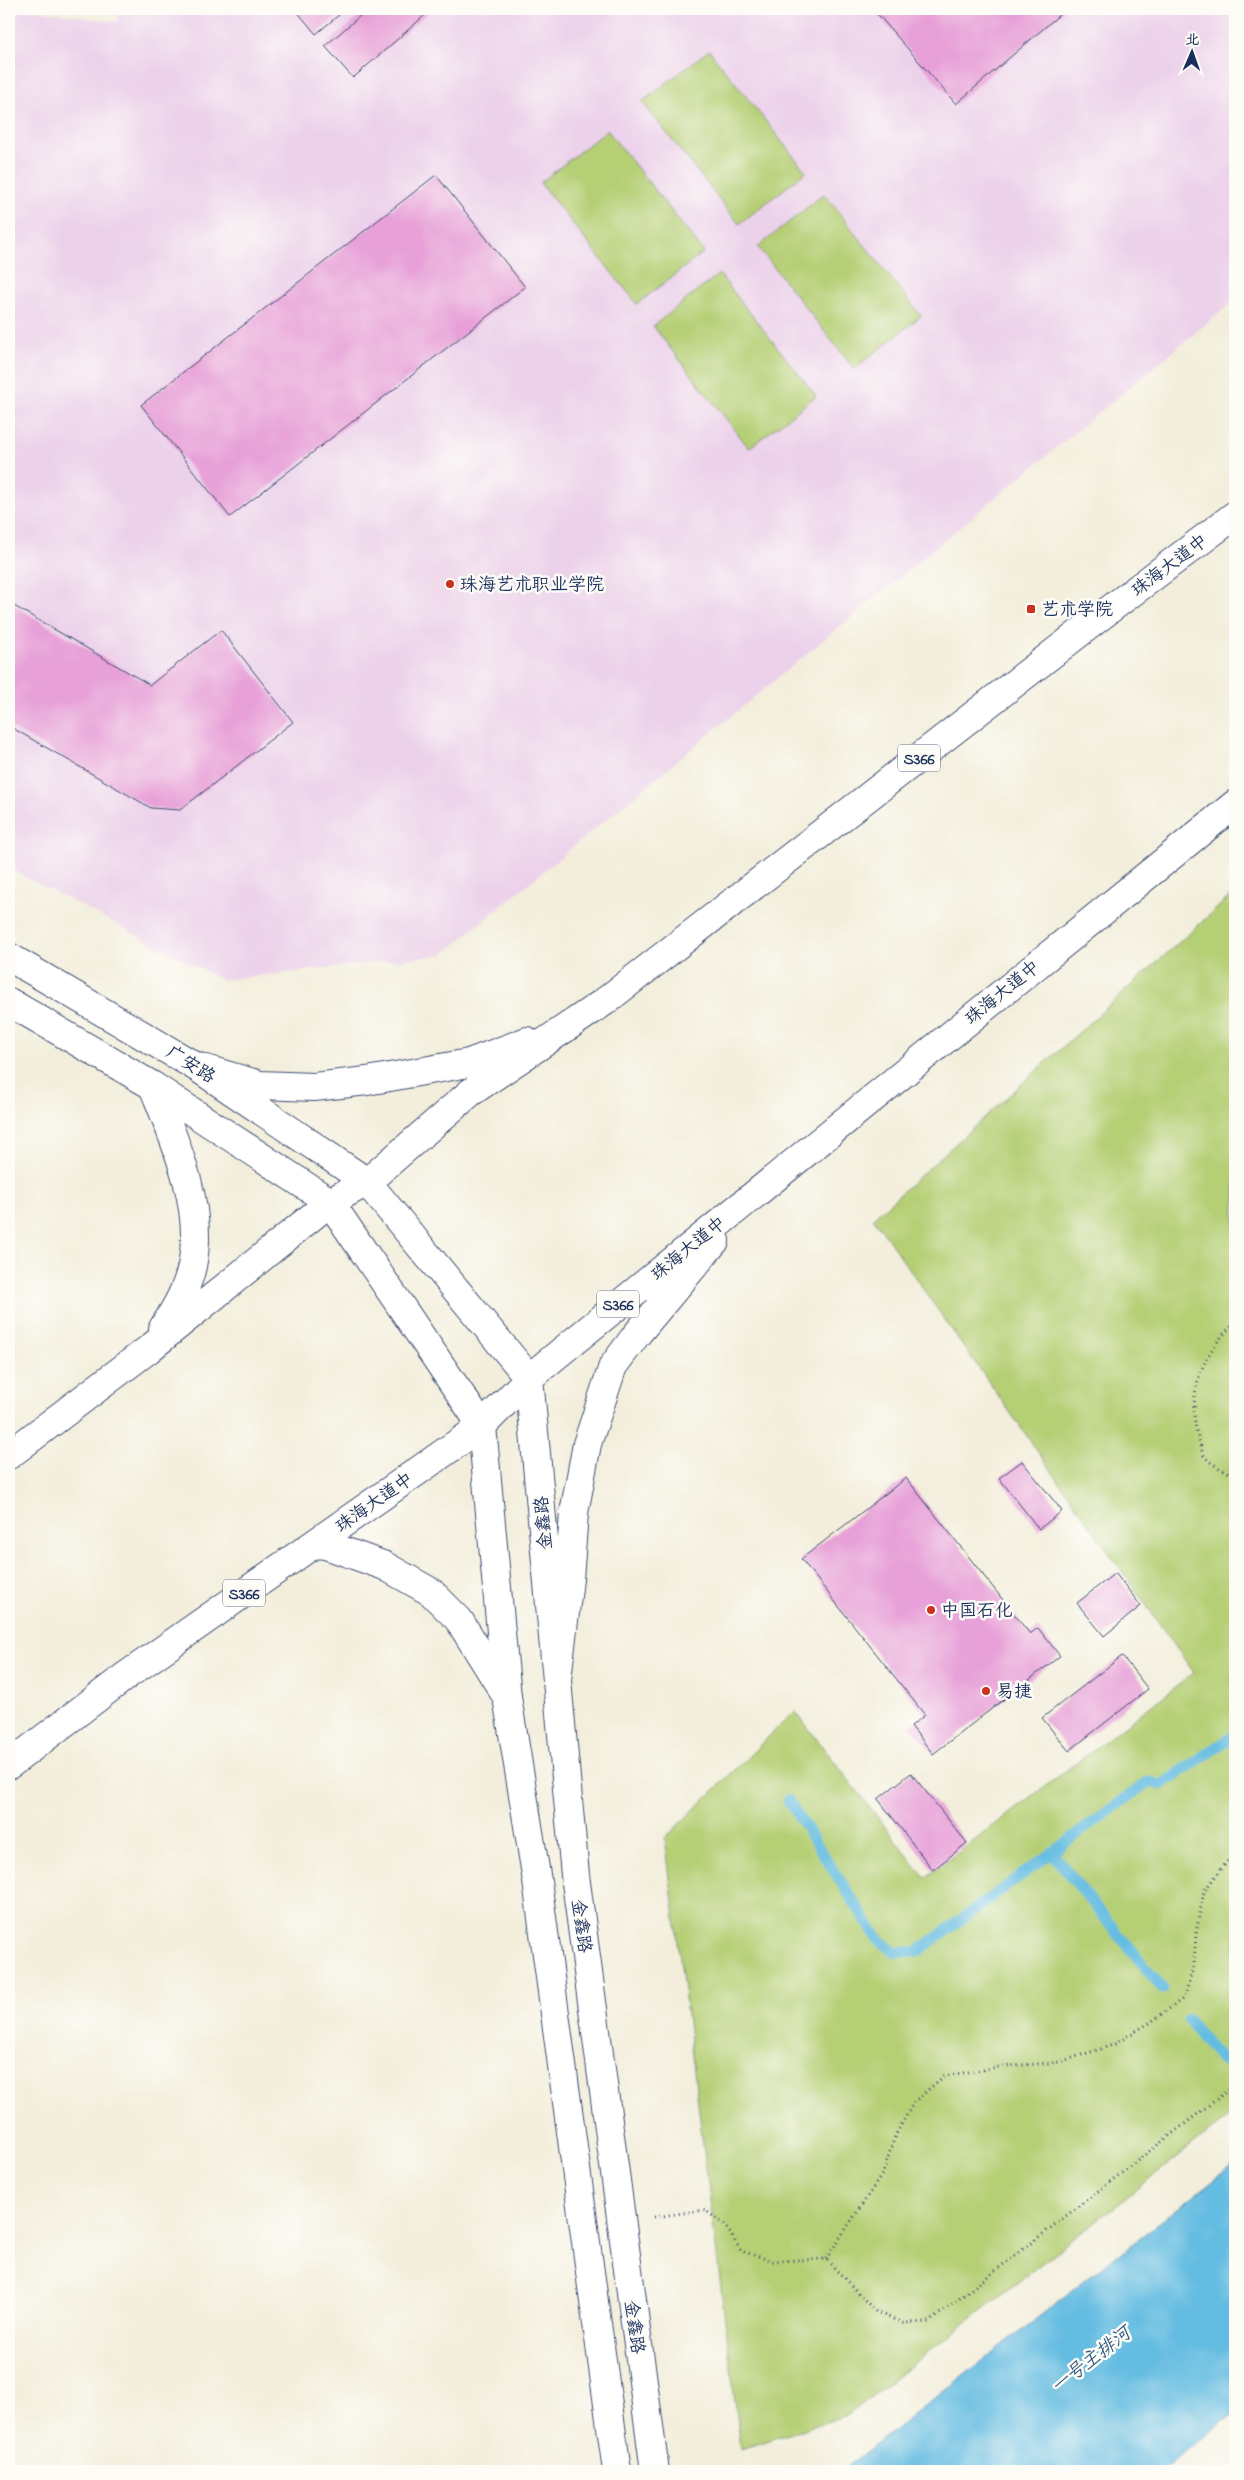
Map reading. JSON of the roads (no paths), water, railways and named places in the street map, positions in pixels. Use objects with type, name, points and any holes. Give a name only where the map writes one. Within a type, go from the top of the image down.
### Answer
[{"type":"main road","name":"珠海大道中","points":[[9,1455],[149,1349],[330,1202],[367,1182],[472,1092],[604,1002],[1109,610],[1235,515]]},
{"type":"main road","name":"珠海大道中","points":[[9,1765],[127,1675],[482,1426],[529,1378],[760,1188],[1235,804]]},
{"type":"main road","name":"广安路","points":[[9,957],[195,1066],[367,1182],[529,1378]]},
{"type":"main road","points":[[9,1002],[153,1086],[330,1202],[482,1426]]},
{"type":"main road","points":[[195,1066],[260,1085],[314,1087],[367,1081],[469,1064],[526,1042],[604,1002]]},
{"type":"main road","points":[[149,1349],[181,1301],[192,1266],[195,1230],[189,1192],[179,1151],[153,1086]]},
{"type":"main road","points":[[557,1679],[569,1579],[574,1512],[587,1444],[613,1366],[637,1334],[760,1188]]},
{"type":"main road","name":"金鑫路","points":[[529,1378],[575,1875],[655,2471]]},
{"type":"main road","name":"金鑫路","points":[[482,1426],[507,1697],[537,1882],[617,2471]]},
{"type":"main road","points":[[315,1544],[326,1545],[385,1566],[431,1592],[459,1620],[507,1697]]},
{"type":"water","name":"一号主排河","points":[[1235,2163],[1235,2413],[1160,2471],[842,2471]]},
{"type":"waterway","points":[[788,1800],[878,1939],[895,1952],[917,1952],[1148,1782],[1161,1785],[1235,1735]]},
{"type":"waterway","points":[[1052,1853],[1163,1989]]},
{"type":"waterway","points":[[1188,2020],[1223,2062]]},
{"type":"place","name":"珠海艺术职业学院","points":[[450,584]]},
{"type":"place","name":"艺术学院","points":[[1031,609]]},
{"type":"place","name":"中国石化","points":[[931,1610]]},
{"type":"place","name":"易捷","points":[[986,1691]]}]
